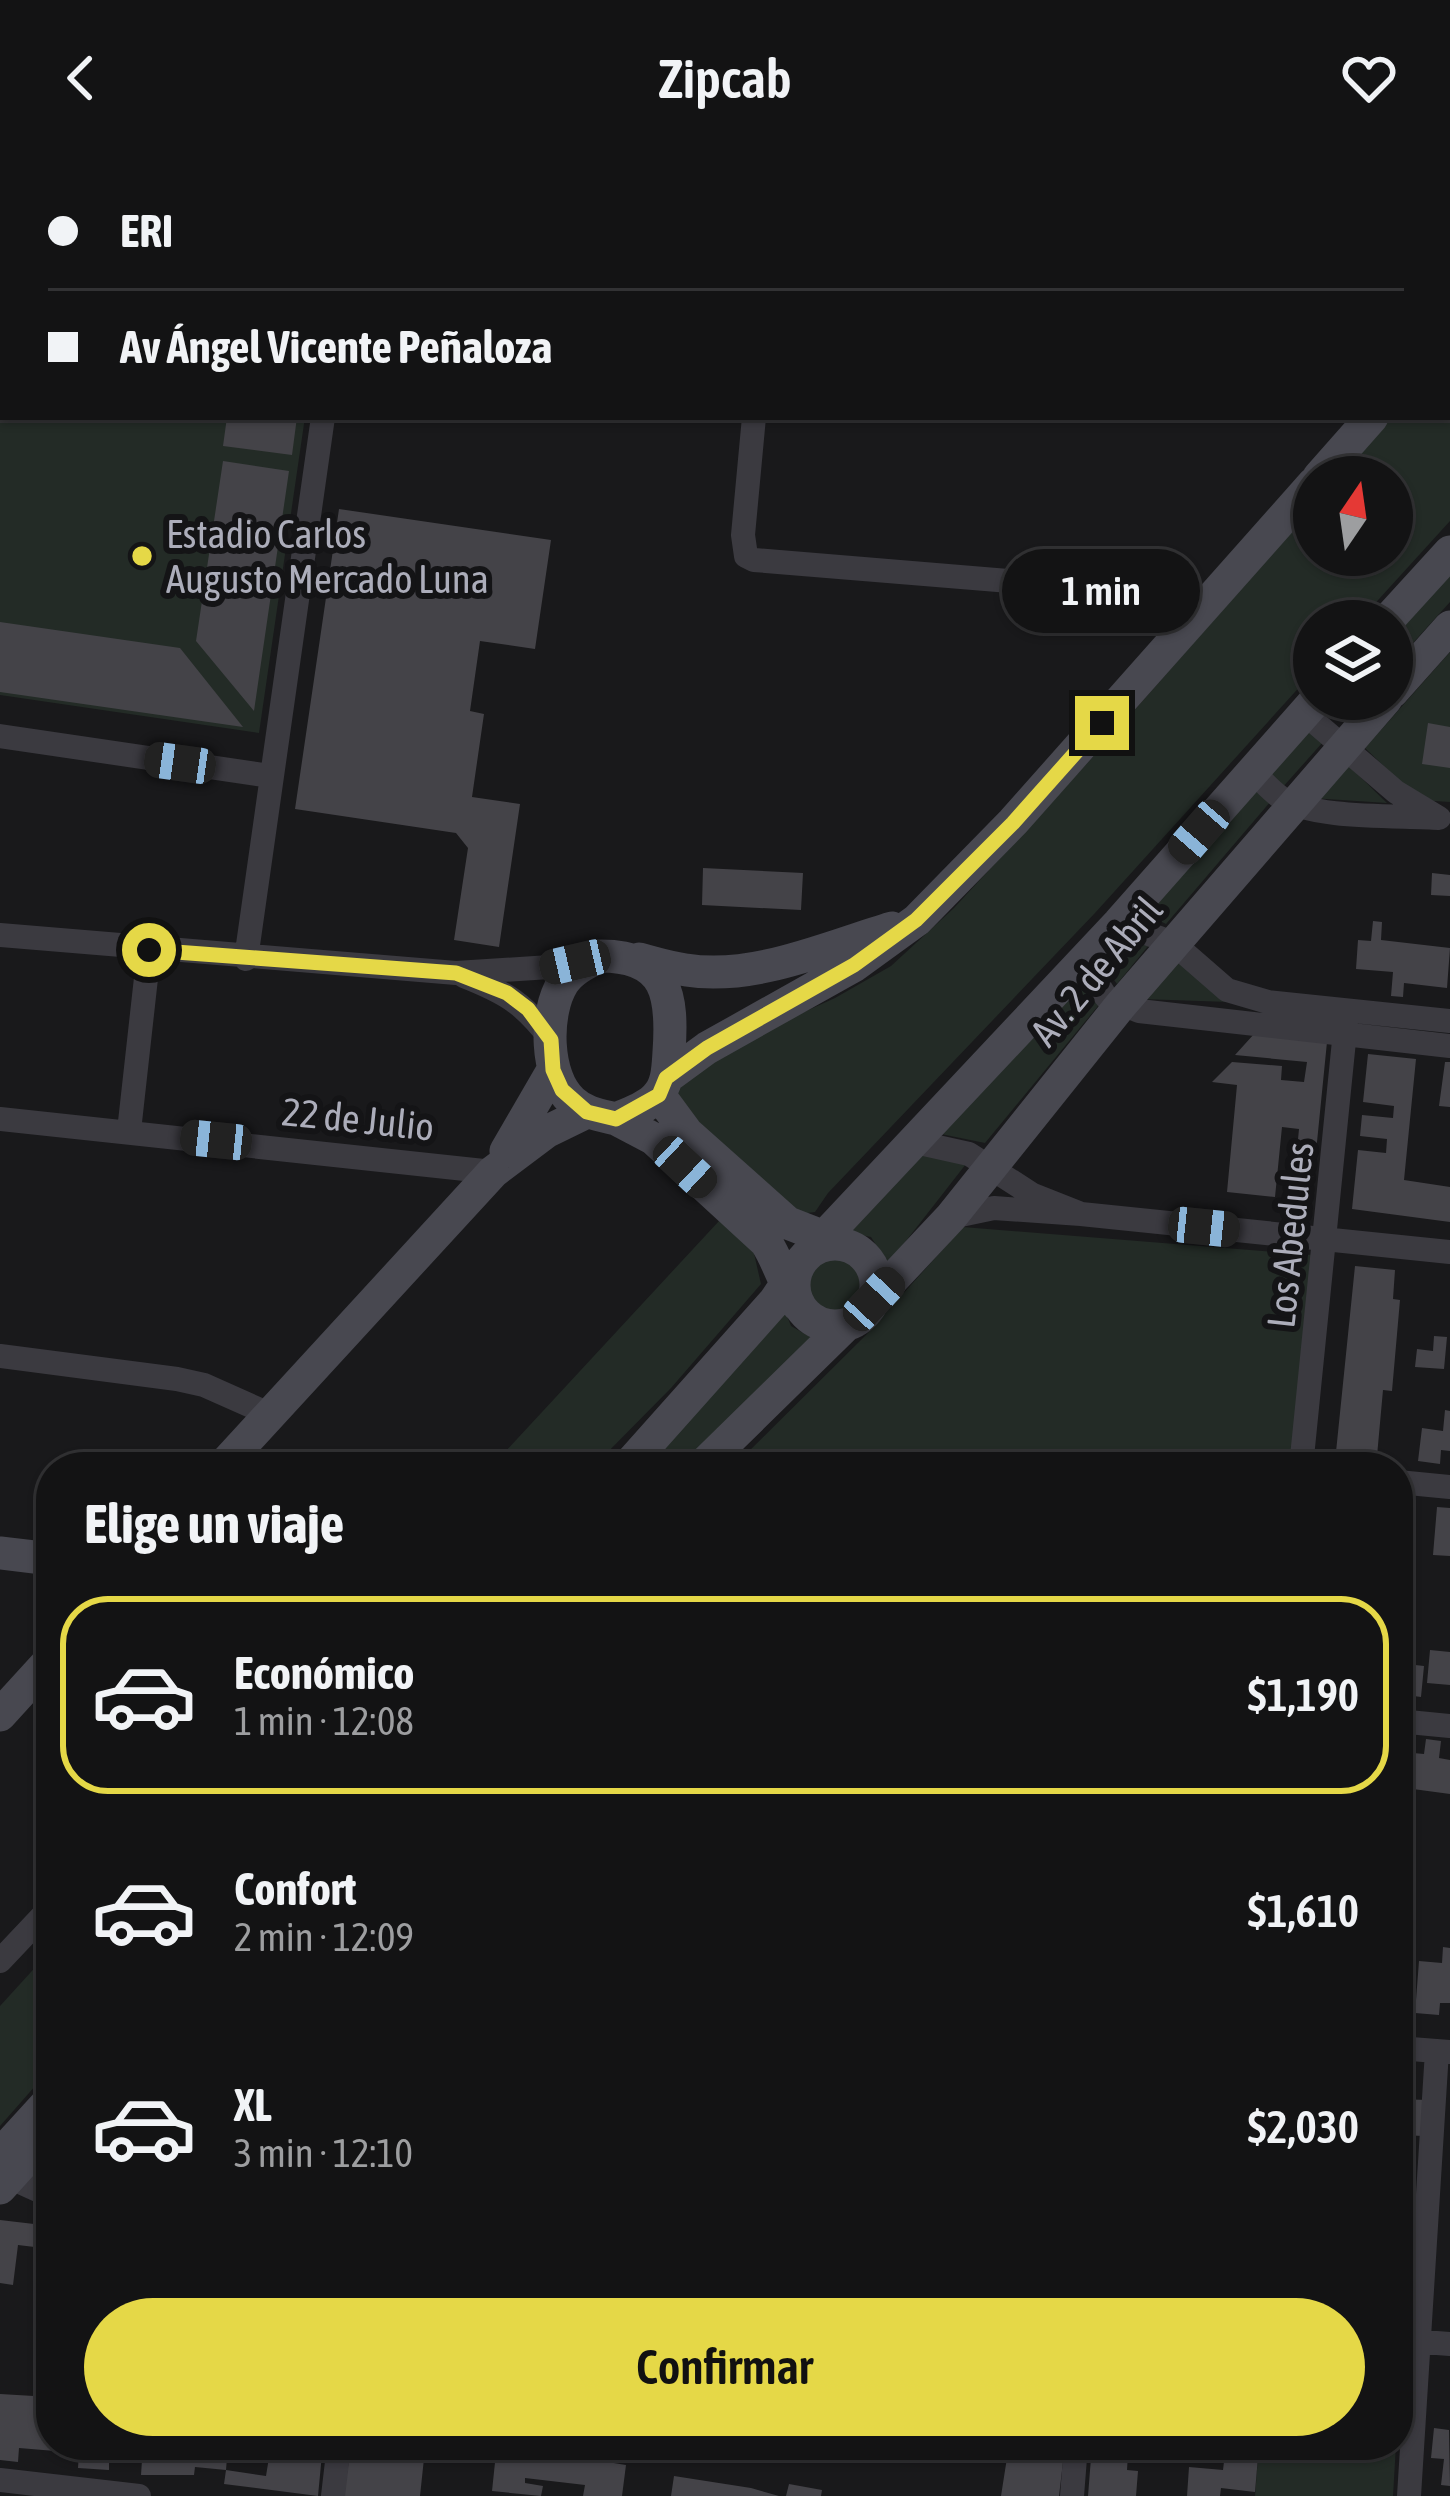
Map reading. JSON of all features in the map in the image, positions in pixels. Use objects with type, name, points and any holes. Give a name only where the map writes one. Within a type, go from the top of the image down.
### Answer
[{"type":"street","points":[[246,958],[323,420]]},
{"type":"street","points":[[754,420],[743,536],[746,556],[754,560],[1141,592],[1162,597],[1190,623]]},
{"type":"street","points":[[1338,456],[1369,420]]},
{"type":"street","points":[[235,1452],[493,1172],[546,1132],[601,1115],[663,1086],[707,1048],[854,965],[916,920],[1013,823],[1293,507]]},
{"type":"street","points":[[1407,600],[1450,552]]},
{"type":"street","name":"Av. 2 de Abril","points":[[1413,669],[1450,627]]},
{"type":"street","name":"Av. 2 de Abril","points":[[641,1452],[1298,720]]},
{"type":"street","points":[[1321,720],[1343,747],[1396,792],[1445,818]]},
{"type":"street","name":"Av. 2 de Abril","points":[[874,1299],[951,1217],[1120,1006],[1367,720]]},
{"type":"street","points":[[0,736],[270,776]]},
{"type":"street","points":[[1252,771],[1280,798],[1316,810],[1445,818]]},
{"type":"street","points":[[0,935],[456,973],[550,967],[614,956],[688,971],[729,971],[765,966],[916,920]]},
{"type":"street","points":[[1120,923],[1173,943],[1227,990],[1450,1046]]},
{"type":"street","points":[[129,1131],[149,950]]},
{"type":"street","points":[[493,1172],[552,1055],[554,1004],[564,981],[586,962],[614,956],[656,974],[671,1002],[663,1086],[687,1133],[788,1223],[810,1265],[819,1323],[847,1325]]},
{"type":"street","points":[[1083,961],[1106,997],[1120,1006],[1346,1023],[1450,1021]]},
{"type":"street","points":[[456,973],[507,993],[528,1009],[552,1055],[562,1090],[601,1115],[654,1139],[766,1242],[777,1260],[810,1265],[864,1256],[871,1265],[876,1288],[863,1316],[847,1325],[716,1452]]},
{"type":"street","name":"Los Abedules","points":[[1303,1452],[1346,1023]]},
{"type":"street","name":"22 de Julio","points":[[0,1119],[493,1172]]},
{"type":"street","points":[[915,1142],[957,1150],[1033,1195],[1082,1214]]},
{"type":"street","points":[[951,1217],[994,1208],[1082,1214],[1450,1252]]},
{"type":"street","points":[[0,1356],[191,1382],[268,1414]]},
{"type":"street","points":[[1413,1483],[1450,1487]]},
{"type":"street","points":[[0,1553],[36,1557]]},
{"type":"street","points":[[0,1714],[36,1675]]},
{"type":"street","points":[[1413,1722],[1450,1726]]},
{"type":"street","points":[[0,1961],[36,1923]]},
{"type":"street","points":[[1413,2049],[1443,2051],[1413,2299]]},
{"type":"street","points":[[3,2173],[36,2122]]},
{"type":"street","points":[[3,2173],[36,2145]]},
{"type":"street","points":[[3,2173],[36,2189]]},
{"type":"street","points":[[1413,2340],[1450,2344]]},
{"type":"street","points":[[333,2496],[337,2460]]},
{"type":"street","points":[[1072,2496],[1075,2460]]},
{"type":"street","points":[[1409,2460],[1409,2496]]},
{"type":"street","points":[[0,2480],[139,2496]]},
{"type":"shaded area","name":"Estadio Carlos Augusto Mercado Luna","points":[[0,420],[305,420],[259,733],[0,695]]},
{"type":"shaded area","points":[[1389,420],[1450,420],[1450,521],[1413,562],[1413,456],[1358,456]]},
{"type":"shaded area","points":[[1293,530],[1293,576],[1400,576],[1378,600],[1293,600],[1293,694],[815,1212],[791,1215],[691,1118],[674,1087],[762,1031],[891,966],[954,908]]},
{"type":"shaded area","points":[[1450,564],[1450,602],[1413,643],[1413,605]]},
{"type":"shaded area","points":[[1450,652],[1450,802],[1419,800],[1365,748],[1390,720],[1413,720],[1413,694]]},
{"type":"shaded area","points":[[1305,725],[1323,742],[1282,788],[1263,771]]},
{"type":"shaded area","points":[[1342,759],[1387,803],[1311,798]]},
{"type":"shaded area","points":[[1253,784],[1271,801],[1166,924],[1146,914]]},
{"type":"shaded area","points":[[1126,933],[1153,940],[1117,984],[1099,960]]},
{"type":"shaded area","points":[[1174,958],[1229,1002],[1141,999]]},
{"type":"shaded area","points":[[1080,981],[1098,1006],[985,1143],[941,1134]]},
{"type":"shaded area","points":[[922,1153],[966,1164],[888,1264],[871,1237],[840,1231]]},
{"type":"shaded area","points":[[719,1221],[753,1249],[761,1284],[608,1452],[505,1452]]},
{"type":"shaded area","points":[[963,1227],[1312,1255],[1292,1452],[748,1452],[866,1335]]},
{"type":"shaded area","points":[[835,1256],[854,1264],[862,1283],[854,1302],[835,1310],[816,1302],[808,1283],[816,1264]]},
{"type":"shaded area","points":[[783,1306],[791,1326],[812,1338],[699,1452],[655,1452]]},
{"type":"shaded area","points":[[36,1966],[36,2085],[0,2126],[0,2006]]},
{"type":"shaded area","points":[[1258,2460],[1395,2460],[1393,2496],[1255,2496]]},
{"type":"building","points":[[227,420],[297,420],[292,455],[223,446]]},
{"type":"building","points":[[223,461],[289,471],[254,711],[196,641]]},
{"type":"building","points":[[339,509],[551,540],[535,649],[480,641],[470,711],[484,714],[472,797],[520,804],[499,947],[454,940],[468,848],[456,833],[295,809]]},
{"type":"building","points":[[0,622],[180,648],[243,727],[0,692]]},
{"type":"building","points":[[1428,723],[1450,727],[1450,768],[1422,764]]},
{"type":"building","points":[[703,868],[803,873],[801,910],[702,905]]},
{"type":"building","points":[[1432,873],[1450,875],[1450,896],[1431,895]]},
{"type":"building","points":[[1373,921],[1382,922],[1381,940],[1450,948],[1447,988],[1404,983],[1403,997],[1391,996],[1393,972],[1356,969],[1358,940],[1371,941]]},
{"type":"building","points":[[1254,1034],[1327,1042],[1313,1182],[1294,1181],[1299,1129],[1282,1127],[1275,1197],[1227,1192],[1237,1085],[1212,1082],[1232,1062],[1282,1066],[1281,1080],[1304,1082],[1307,1062],[1235,1055]]},
{"type":"building","points":[[1368,1054],[1416,1059],[1404,1180],[1450,1187],[1450,1222],[1352,1209],[1358,1150],[1386,1153],[1387,1139],[1360,1136],[1362,1115],[1393,1118],[1394,1106],[1363,1102]]},
{"type":"building","points":[[1445,1062],[1450,1062],[1450,1107],[1439,1106]]},
{"type":"building","points":[[1355,1266],[1395,1270],[1393,1299],[1400,1300],[1392,1391],[1383,1390],[1377,1452],[1336,1452]]},
{"type":"building","points":[[1434,1336],[1447,1337],[1444,1369],[1415,1367],[1417,1349],[1433,1351]]},
{"type":"building","points":[[1445,1410],[1450,1411],[1450,1451],[1441,1450],[1440,1464],[1418,1461],[1422,1428],[1443,1431]]},
{"type":"building","points":[[1437,1507],[1450,1508],[1450,1556],[1433,1555]]},
{"type":"building","points":[[1430,1650],[1450,1652],[1450,1685],[1427,1683]]},
{"type":"building","points":[[1413,1665],[1424,1666],[1421,1697],[1413,1696]]},
{"type":"building","points":[[1426,1739],[1441,1741],[1439,1758],[1450,1760],[1450,1794],[1413,1789],[1413,1753],[1424,1754]]},
{"type":"building","points":[[1443,1947],[1450,1948],[1450,2003],[1440,2003],[1439,2015],[1415,2013],[1419,1961],[1442,1963]]},
{"type":"building","points":[[1413,2100],[1427,2100],[1424,2136],[1413,2136]]},
{"type":"building","points":[[0,2220],[36,2224],[36,2247],[18,2245],[13,2285],[0,2283]]},
{"type":"building","points":[[0,2394],[36,2396],[36,2449],[19,2448],[18,2462],[0,2460]]},
{"type":"building","points":[[1434,2428],[1449,2430],[1450,2486],[1441,2485],[1444,2459],[1431,2458]]},
{"type":"building","points":[[79,2460],[109,2460],[109,2470],[78,2468]]},
{"type":"building","points":[[142,2460],[227,2460],[226,2470],[195,2467],[194,2475],[141,2475]]},
{"type":"building","points":[[269,2460],[321,2460],[318,2496],[224,2484],[226,2470],[266,2476]]},
{"type":"building","points":[[349,2460],[424,2460],[420,2496],[344,2496]]},
{"type":"building","points":[[495,2460],[595,2460],[626,2465],[622,2496],[583,2496],[585,2485],[525,2478],[525,2483],[543,2486],[541,2496],[492,2491]]},
{"type":"building","points":[[1007,2460],[1063,2460],[1059,2496],[1001,2496]]},
{"type":"building","points":[[1091,2460],[1128,2460],[1127,2470],[1138,2471],[1136,2496],[1088,2496]]},
{"type":"building","points":[[1224,2460],[1258,2460],[1255,2492],[1221,2488],[1220,2496],[1187,2496],[1189,2467],[1223,2470]]},
{"type":"building","points":[[674,2476],[751,2488],[779,2496],[671,2496]]},
{"type":"building","points":[[789,2484],[822,2490],[821,2496],[786,2496]]},
{"type":"place","name":"Estadio Carlos Augusto Mercado Luna","points":[[142,556]]},
{"type":"route","points":[[149,950],[456,973],[507,993],[528,1009],[551,1040],[553,1070],[562,1090],[587,1112],[616,1119],[659,1095],[666,1078],[707,1048],[854,965],[916,920],[1013,823],[1102,723]]}]
